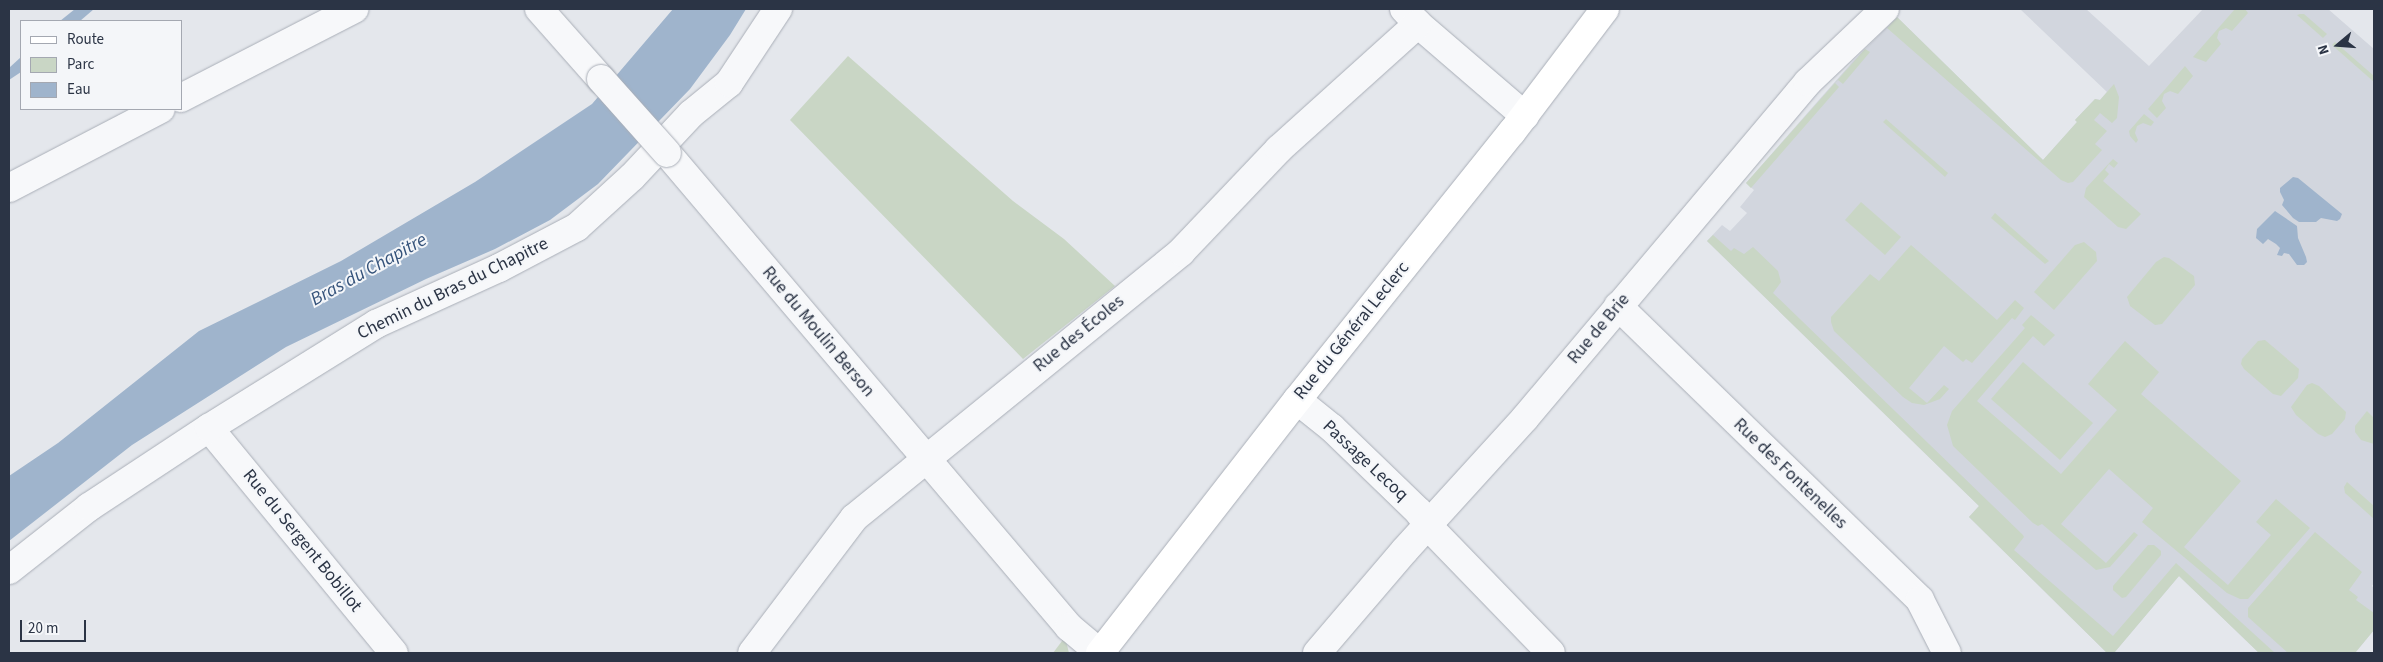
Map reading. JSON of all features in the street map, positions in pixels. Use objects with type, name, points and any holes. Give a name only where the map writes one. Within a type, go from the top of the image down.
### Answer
[{"type":"main road","name":"Rue du Général Leclerc","points":[[1100,653],[1297,400],[1525,116],[1605,9]]},
{"type":"street","points":[[182,97],[354,9]]},
{"type":"street","name":"Rue du Moulin Berson","points":[[539,9],[666,153],[1069,627],[1100,653]]},
{"type":"street","name":"Chemin du Bras du Chapitre","points":[[9,570],[89,508],[209,428],[376,324],[499,268],[577,227],[632,178],[691,114],[729,83],[778,9]]},
{"type":"street","name":"Rue de Brie","points":[[1317,653],[1405,550],[1429,527],[1525,418],[1808,82],[1885,9]]},
{"type":"street","points":[[1411,16],[1525,116]]},
{"type":"street","name":"Rue des Écoles","points":[[752,653],[854,518],[1181,252],[1279,149],[1411,16]]},
{"type":"street","points":[[9,188],[159,110]]},
{"type":"street","name":"Rue des Fontenelles","points":[[1618,306],[1920,600],[1947,653]]},
{"type":"street","name":"Passage Lecoq","points":[[1297,400],[1332,428],[1418,510],[1429,527],[1550,653]]},
{"type":"street","name":"Rue du Sergent Bobillot","points":[[209,428],[394,653]]},
{"type":"shaded area","points":[[2020,9],[2086,9],[2149,66],[2203,9],[2328,9],[2374,49],[2374,583],[2372,586],[2374,588],[2374,630],[2355,653],[2259,653],[2179,576],[2114,653],[2107,653],[1969,517],[1979,506],[1707,241],[1722,225],[1730,231],[1747,213],[1740,207],[1754,190],[1746,183],[1854,60],[1897,17],[2043,160],[2077,122],[2075,120],[2095,99],[2100,100],[2107,92]]},
{"type":"green space","points":[[2235,9],[2245,9],[2248,13],[2232,31],[2226,28],[2219,31],[2217,38],[2221,44],[2206,62],[2193,57]]},
{"type":"green space","points":[[2304,14],[2327,34],[2323,38],[2297,15]]},
{"type":"green space","points":[[1897,17],[2043,160],[2077,122],[2075,120],[2095,99],[2100,100],[2114,84],[2119,97],[2117,118],[2112,123],[2100,113],[2094,120],[2107,131],[2095,144],[2102,150],[2073,182],[2068,183],[2061,180],[1887,28]]},
{"type":"green space","points":[[2335,42],[2374,76],[2374,82],[2332,45]]},
{"type":"green space","points":[[1865,49],[1870,52],[1843,84],[1838,80],[1835,83],[1839,87],[1751,188],[1746,183]]},
{"type":"green space","points":[[848,56],[1013,201],[1064,239],[1115,286],[1023,359],[790,120]]},
{"type":"green space","points":[[2185,66],[2193,76],[2178,94],[2170,91],[2164,94],[2162,101],[2166,108],[2157,118],[2148,109]]},
{"type":"green space","points":[[2144,114],[2154,122],[2151,126],[2143,123],[2137,126],[2135,133],[2138,140],[2136,143],[2130,136],[2129,131]]},
{"type":"green space","points":[[1886,119],[1948,173],[1945,177],[1883,122]]},
{"type":"green space","points":[[2113,159],[2118,163],[2114,168],[2109,164],[2105,170],[2109,174],[2103,181],[2141,214],[2126,229],[2118,227],[2084,197],[2086,188]]},
{"type":"green space","points":[[1861,202],[1901,237],[1885,255],[1845,220]]},
{"type":"green space","points":[[1995,213],[2049,261],[2045,264],[1991,218]]},
{"type":"green space","points":[[1713,235],[1731,251],[1734,248],[1744,254],[1753,247],[1778,271],[1781,282],[1773,293],[2023,535],[2024,537],[2014,550],[2113,636],[2176,563],[2275,653],[2259,653],[2179,576],[2114,653],[2107,653],[1969,517],[1979,506],[1707,241]]},
{"type":"green space","points":[[2084,242],[2096,252],[2097,261],[2054,310],[2034,292],[2075,245]]},
{"type":"green space","points":[[1911,245],[1997,320],[2015,300],[2024,308],[2015,320],[2012,318],[1972,363],[1966,359],[1963,362],[1944,346],[1909,388],[1927,403],[1944,385],[1949,389],[1940,399],[1924,405],[1912,403],[1903,397],[1834,331],[1831,322],[1831,317],[1870,274],[1879,281]]},
{"type":"green space","points":[[2164,257],[2169,258],[2194,276],[2195,285],[2162,324],[2155,325],[2130,306],[2127,297],[2156,262]]},
{"type":"green space","points":[[2031,315],[2055,335],[2044,346],[2033,336],[1977,401],[2061,474],[2117,410],[2088,384],[2125,341],[2159,372],[2141,394],[2241,481],[2184,547],[2228,585],[2271,535],[2256,522],[2276,499],[2310,528],[2248,599],[2240,599],[2227,593],[2142,522],[2153,508],[2109,469],[2061,524],[2106,563],[2134,532],[2138,535],[2110,567],[2096,570],[2042,524],[2038,526],[2033,523],[1953,446],[1947,425],[1952,411],[2025,328],[2022,325]]},
{"type":"green space","points":[[2265,340],[2299,369],[2298,378],[2281,396],[2273,394],[2244,369],[2241,364],[2242,359],[2258,341]]},
{"type":"green space","points":[[2023,362],[2093,423],[2060,460],[1991,399]]},
{"type":"green space","points":[[2312,383],[2319,386],[2346,412],[2345,419],[2332,434],[2325,437],[2318,434],[2296,415],[2291,407],[2307,385]]},
{"type":"green space","points":[[2367,411],[2374,418],[2374,444],[2361,440],[2355,432],[2355,426]]},
{"type":"green space","points":[[2347,482],[2374,506],[2374,519],[2345,493],[2344,487]]},
{"type":"green space","points":[[2315,532],[2362,572],[2349,590],[2358,597],[2356,600],[2374,613],[2374,630],[2355,653],[2288,653],[2248,617],[2248,608]]},
{"type":"green space","points":[[2148,545],[2154,545],[2161,551],[2161,555],[2126,597],[2122,598],[2113,590],[2113,586]]},
{"type":"green space","points":[[1065,637],[1069,653],[1053,653]]},
{"type":"water","points":[[75,9],[94,9],[81,20],[61,20]]},
{"type":"water","name":"Bras du Chapitre","points":[[673,9],[746,9],[730,35],[690,89],[598,184],[550,220],[495,249],[426,279],[286,347],[132,445],[9,541],[9,476],[58,443],[199,331],[341,261],[475,182],[592,104]]},
{"type":"water","points":[[20,58],[20,73],[9,80],[9,68]]},
{"type":"water","points":[[2293,177],[2298,178],[2342,214],[2340,219],[2337,221],[2321,218],[2316,222],[2299,222],[2293,218],[2282,205],[2284,200],[2280,188]]},
{"type":"water","points":[[2275,211],[2297,226],[2298,238],[2307,262],[2304,265],[2297,265],[2289,254],[2277,255],[2280,248],[2268,239],[2263,244],[2256,238],[2257,229]]}]
